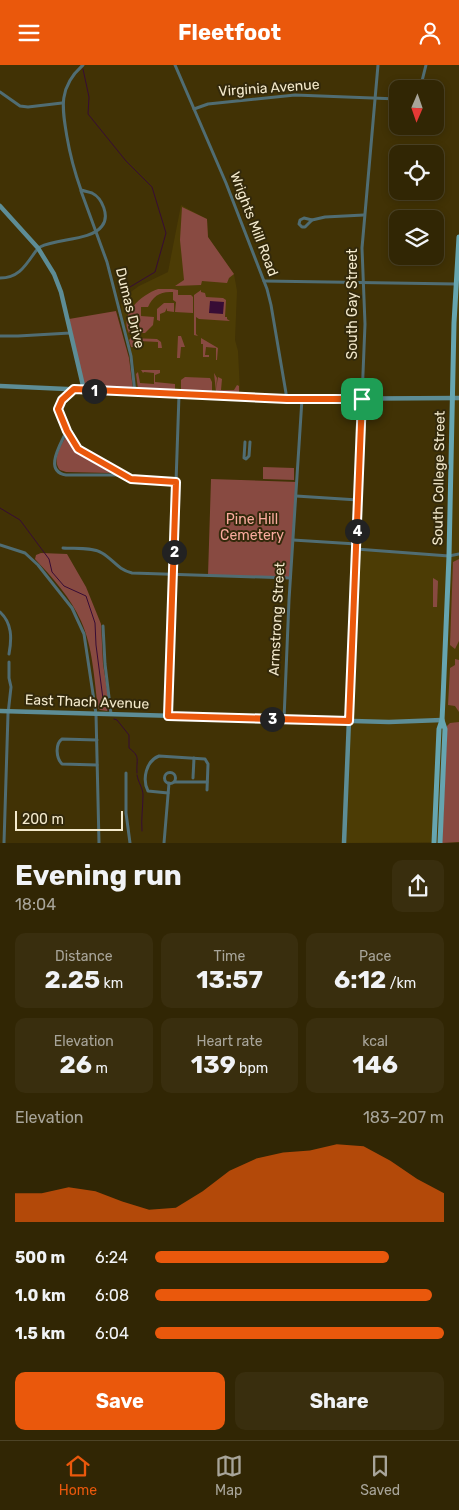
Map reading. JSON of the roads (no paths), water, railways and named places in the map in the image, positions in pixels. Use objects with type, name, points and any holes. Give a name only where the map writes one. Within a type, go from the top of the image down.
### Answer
[{"type":"main road","name":"South College Street","points":[[434,843],[439,729],[442,720],[449,556],[452,398],[459,237]]},
{"type":"main road","name":"South College Street","points":[[440,843],[445,729],[442,720]]},
{"type":"street","name":"Dumas Drive","points":[[83,65],[69,82],[62,103],[71,159],[107,262],[131,356],[136,393]]},
{"type":"street","name":"Wrights Mill Road","points":[[175,65],[264,281],[272,305],[287,399]]},
{"type":"street","name":"South Gay Street","points":[[344,843],[365,324],[362,248],[378,65]]},
{"type":"street","points":[[422,80],[426,65]]},
{"type":"street","points":[[0,92],[20,106],[28,107],[62,103]]},
{"type":"street","name":"Virginia Avenue","points":[[194,109],[208,104],[295,95],[389,98]]},
{"type":"street","points":[[0,279],[15,275],[25,266],[38,247],[96,231],[104,223],[105,211],[102,203],[93,194],[81,190]]},
{"type":"street","points":[[0,206],[38,247],[54,274],[84,390]]},
{"type":"street","points":[[312,220],[325,217],[364,215]]},
{"type":"street","points":[[264,281],[456,283]]},
{"type":"street","points":[[0,336],[70,333]]},
{"type":"street","points":[[0,386],[287,399],[459,399]]},
{"type":"street","points":[[74,389],[62,400],[58,409],[67,431],[78,449],[122,475],[135,480],[176,482]]},
{"type":"street","points":[[168,716],[179,395]]},
{"type":"street","name":"Armstrong Street","points":[[284,719],[290,578],[302,399]]},
{"type":"street","points":[[67,431],[54,462],[59,473],[66,475],[122,475]]},
{"type":"street","points":[[245,442],[244,458],[246,459],[249,456],[250,442]]},
{"type":"street","points":[[296,496],[358,500]]},
{"type":"street","points":[[293,540],[449,556],[459,555]]},
{"type":"street","points":[[0,545],[24,553],[32,559],[62,593],[72,608],[84,634],[96,713],[99,843]]},
{"type":"street","points":[[63,548],[97,551],[108,557],[120,568],[132,573],[290,578]]},
{"type":"street","points":[[0,612],[8,622],[10,630],[9,654]]},
{"type":"street","points":[[103,625],[104,659],[111,713]]},
{"type":"street","points":[[4,843],[8,711],[11,687],[9,662]]},
{"type":"street","name":"East Thach Avenue","points":[[0,711],[389,723],[442,720]]},
{"type":"street","points":[[97,740],[62,739],[58,745],[58,757],[62,764],[97,765]]},
{"type":"street","points":[[168,793],[148,791],[146,787],[146,770],[148,764],[153,759],[159,757],[207,761],[207,790]]},
{"type":"street","points":[[193,778],[194,759]]},
{"type":"street","points":[[126,773],[126,813],[130,843]]},
{"type":"street","points":[[164,843],[168,793],[171,783],[207,782]]},
{"type":"waterway","points":[[83,69],[89,97],[88,114],[126,161],[152,187],[166,233],[155,272],[130,287]]},
{"type":"waterway","points":[[0,508],[20,520],[49,559],[52,572],[64,586],[86,596],[95,623],[103,699],[108,710]]},
{"type":"waterway","points":[[114,719],[117,720],[129,735],[129,748],[137,759],[137,773]]},
{"type":"waterway","points":[[137,775],[143,792],[142,831]]},
{"type":"park label","name":"Pine Hill Cemetery","points":[[252,527]]}]
